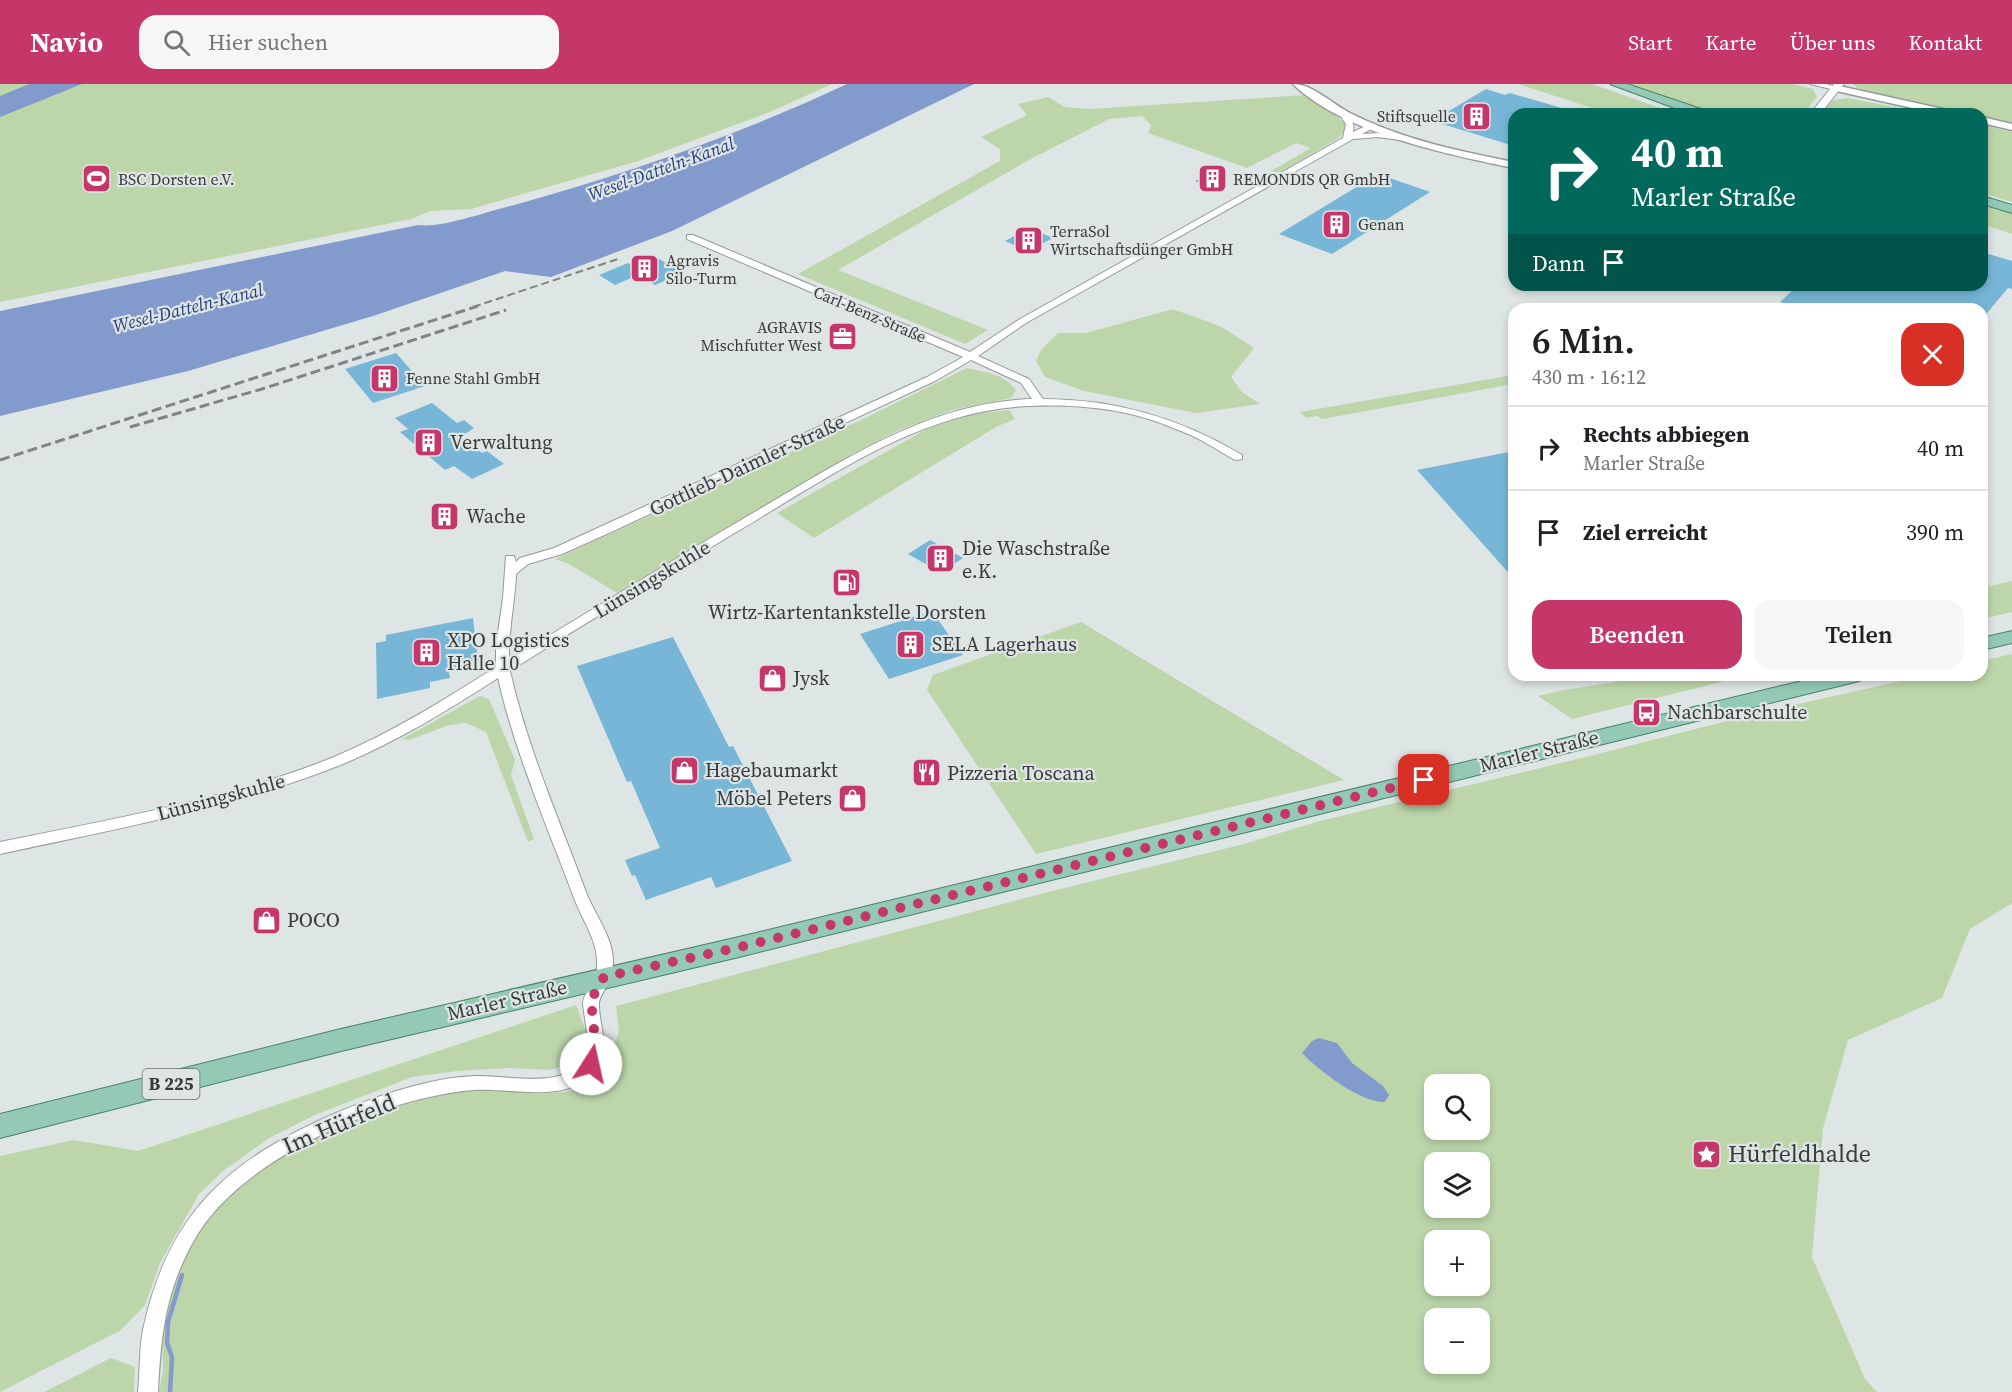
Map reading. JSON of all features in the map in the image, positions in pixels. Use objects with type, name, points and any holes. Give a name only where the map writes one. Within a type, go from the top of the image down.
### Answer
[{"type":"main road","points":[[1616,84],[1686,108]]},
{"type":"main road","points":[[1820,108],[1837,86]]},
{"type":"main road","points":[[1988,202],[2012,209]]},
{"type":"main road","points":[[1988,643],[2012,637]]},
{"type":"main road","name":"Marler Straße","points":[[0,1126],[604,977],[740,947],[1829,681]]},
{"type":"street","points":[[1298,84],[1341,111],[1372,125],[1409,139],[1468,156],[1508,164]]},
{"type":"street","points":[[1814,84],[1837,86],[1927,108]]},
{"type":"street","points":[[1341,111],[1351,123],[1347,138]]},
{"type":"street","points":[[1988,121],[2012,127]]},
{"type":"street","name":"Gottlieb-Daimler-Straße","points":[[510,573],[524,561],[558,550],[605,530],[931,379],[971,356],[1023,321],[1372,125]]},
{"type":"street","name":"Gottlieb-Daimler-Straße","points":[[1347,138],[1373,135],[1409,139]]},
{"type":"street","name":"Carl-Benz-Straße","points":[[690,237],[1025,381],[1040,403]]},
{"type":"street","name":"Lünsingskuhle","points":[[0,848],[199,805],[308,773],[386,738],[759,514],[891,440],[925,424],[958,414],[998,406],[1040,403],[1094,406],[1153,417],[1201,434],[1238,457]]},
{"type":"street","points":[[510,559],[502,646],[503,669],[513,715],[585,909],[601,941],[605,957],[604,977]]},
{"type":"street","name":"Im Hürfeld","points":[[148,1392],[152,1332],[166,1280],[188,1234],[210,1205],[239,1177],[273,1152],[310,1132],[357,1112],[402,1098],[439,1088],[475,1083],[548,1086],[571,1079],[591,1064],[596,1050],[591,1000],[604,977]]},
{"type":"green space","points":[[0,84],[832,84],[770,112],[638,161],[471,209],[431,211],[411,219],[0,302]]},
{"type":"green space","points":[[1518,84],[1592,84],[1660,108],[1592,108]]},
{"type":"green space","points":[[1627,84],[1794,84],[1813,89],[1817,97],[1808,108],[1700,108]]},
{"type":"green space","points":[[1852,84],[2012,84],[2012,123],[1988,117],[1988,108],[1944,108],[1861,90]]},
{"type":"green space","points":[[1305,95],[1347,125],[1345,132],[1278,173],[1271,171],[1311,148],[1296,143],[1247,168],[1148,133],[1151,125],[1142,116],[1109,119],[1027,161],[838,270],[988,330],[965,344],[798,274],[1000,161],[1000,149],[981,137],[1027,115],[1018,104],[1048,97],[1065,107],[1089,109]]},
{"type":"green space","points":[[1848,98],[1899,108],[1827,108],[1833,100]]},
{"type":"green space","points":[[1988,126],[2012,132],[2012,202],[1988,195]]},
{"type":"green space","points":[[1988,208],[2012,214],[2012,234],[1988,226]]},
{"type":"green space","points":[[1173,309],[1222,327],[1254,348],[1231,377],[1242,392],[1260,404],[1196,413],[1084,391],[1045,377],[1036,361],[1041,350],[1058,333],[1086,333]]},
{"type":"green space","points":[[967,368],[1000,377],[1016,390],[1011,398],[952,410],[901,429],[852,454],[617,593],[569,564],[555,559],[863,419]]},
{"type":"green space","points":[[1508,376],[1508,385],[1322,419],[1317,416],[1306,418],[1300,412]]},
{"type":"green space","points":[[1009,410],[1015,419],[996,427],[814,538],[777,513],[927,429],[973,414]]},
{"type":"green space","points":[[2012,581],[2012,612],[1988,618],[1988,587]]},
{"type":"green space","points":[[1081,622],[1344,780],[1036,854],[927,690],[933,675]]},
{"type":"green space","points":[[2012,654],[2012,903],[1970,929],[1942,998],[1848,1040],[1823,1128],[1812,1257],[1865,1379],[1877,1392],[159,1392],[163,1370],[162,1320],[182,1260],[206,1215],[248,1174],[292,1145],[408,1099],[461,1088],[565,1092],[610,1082],[608,1062],[619,1032],[616,1006],[1048,892],[1240,845],[1320,821],[1758,713],[1901,681],[1988,681],[1988,660]]},
{"type":"green space","points":[[1621,681],[1725,681],[1572,719],[1538,696]]},
{"type":"green space","points":[[480,696],[489,699],[515,760],[511,775],[534,839],[528,842],[486,732],[466,723],[449,725],[409,740],[402,739]]},
{"type":"green space","points":[[576,1005],[586,1032],[585,1051],[569,1064],[550,1070],[510,1068],[457,1071],[412,1077],[315,1115],[269,1138],[223,1171],[199,1194],[160,1263],[145,1305],[121,1330],[0,1392],[0,1156],[74,1140],[138,1151]]},
{"type":"green space","points":[[111,1358],[135,1367],[134,1392],[44,1392]]},
{"type":"water","points":[[29,84],[82,84],[0,117],[0,96]]},
{"type":"water","name":"Wesel-Datteln-Kanal","points":[[847,84],[974,84],[672,231],[551,277],[505,271],[373,316],[188,371],[0,416],[0,311],[418,225],[449,223],[472,217],[547,196],[678,154],[763,121]]},
{"type":"water","points":[[1319,1038],[1337,1043],[1352,1063],[1383,1086],[1389,1095],[1385,1102],[1364,1097],[1340,1084],[1302,1053],[1312,1041]]},
{"type":"building","name":"Stiftsquelle","points":[[1486,89],[1505,95],[1510,93],[1562,108],[1508,108],[1508,144],[1439,123],[1444,120],[1437,118]]},
{"type":"building","name":"REMONDIS QR GmbH","points":[[1214,171],[1228,176],[1209,186],[1195,181]]},
{"type":"building","name":"Genan","points":[[1378,174],[1430,192],[1332,254],[1279,234]]},
{"type":"building","name":"TerraSol Wirtschaftsdünger GmbH","points":[[1029,228],[1053,238],[1028,251],[1005,241]]},
{"type":"building","points":[[1988,254],[2012,261],[2012,289],[2008,288],[1988,312],[1988,303],[1780,302],[1792,291],[1988,291]]},
{"type":"building","name":"Agravis Silo-Turm","points":[[654,256],[683,273],[655,285],[638,275],[615,285],[599,275],[628,263],[632,265]]},
{"type":"building","name":"Fenne Stahl GmbH","points":[[396,353],[425,386],[373,403],[345,369]]},
{"type":"building","points":[[432,403],[457,423],[464,420],[474,428],[460,437],[482,453],[487,451],[504,464],[472,479],[454,466],[445,470],[400,432],[408,429],[395,418]]},
{"type":"building","points":[[1508,452],[1508,572],[1417,470]]},
{"type":"building","name":"Die Waschstraße e.K.","points":[[930,540],[963,558],[945,570],[942,568],[938,571],[908,554]]},
{"type":"building","name":"SELA Lagerhaus","points":[[932,611],[963,655],[889,679],[860,634]]},
{"type":"building","name":"XPO Logistics Halle 10","points":[[473,618],[478,660],[468,662],[469,668],[449,672],[450,678],[430,682],[430,688],[377,699],[376,643],[386,641],[386,635]]},
{"type":"building","name":"Hagebaumarkt","points":[[673,637],[729,747],[733,746],[792,861],[716,888],[711,877],[646,900],[635,875],[632,876],[625,860],[660,848],[631,781],[627,782],[577,666]]},
{"type":"waterway","points":[[170,1392],[172,1357],[167,1343],[168,1322],[182,1275]]},
{"type":"railway","points":[[473,307],[618,259]]},
{"type":"railway","points":[[0,460],[478,306]]},
{"type":"railway","points":[[130,427],[262,389],[506,310]]},
{"type":"place","name":"Stiftsquelle","points":[[1477,116]]},
{"type":"place","name":"BSC Dorsten e.V.","points":[[97,179]]},
{"type":"place","name":"REMONDIS QR GmbH","points":[[1212,179]]},
{"type":"place","name":"Genan","points":[[1337,224]]},
{"type":"place","name":"TerraSol Wirtschaftsdünger GmbH","points":[[1029,240]]},
{"type":"place","name":"Agravis Silo-Turm","points":[[645,269]]},
{"type":"place","name":"AGRAVIS Mischfutter West","points":[[843,336]]},
{"type":"place","name":"Fenne Stahl GmbH","points":[[385,378]]},
{"type":"place","name":"Verwaltung","points":[[429,442]]},
{"type":"place","name":"Wache","points":[[445,516]]},
{"type":"place","name":"Die Waschstraße e.K.","points":[[941,559]]},
{"type":"place","name":"Wirtz-Kartentankstelle Dorsten","points":[[847,582]]},
{"type":"place","name":"SELA Lagerhaus","points":[[911,644]]},
{"type":"place","name":"XPO Logistics Halle 10","points":[[426,652]]},
{"type":"place","name":"Jysk","points":[[772,678]]},
{"type":"place","name":"Nachbarschulte","points":[[1646,712]]},
{"type":"place","name":"Hagebaumarkt","points":[[684,770]]},
{"type":"place","name":"Pizzeria Toscana","points":[[926,773]]},
{"type":"place","name":"Möbel Peters","points":[[853,798]]},
{"type":"place","name":"POCO","points":[[266,920]]},
{"type":"place","name":"Hürfeldhalde","points":[[1707,1154]]},
{"type":"route","points":[[591,1064],[596,1050],[591,1000],[604,977],[740,947],[1424,780]]}]
